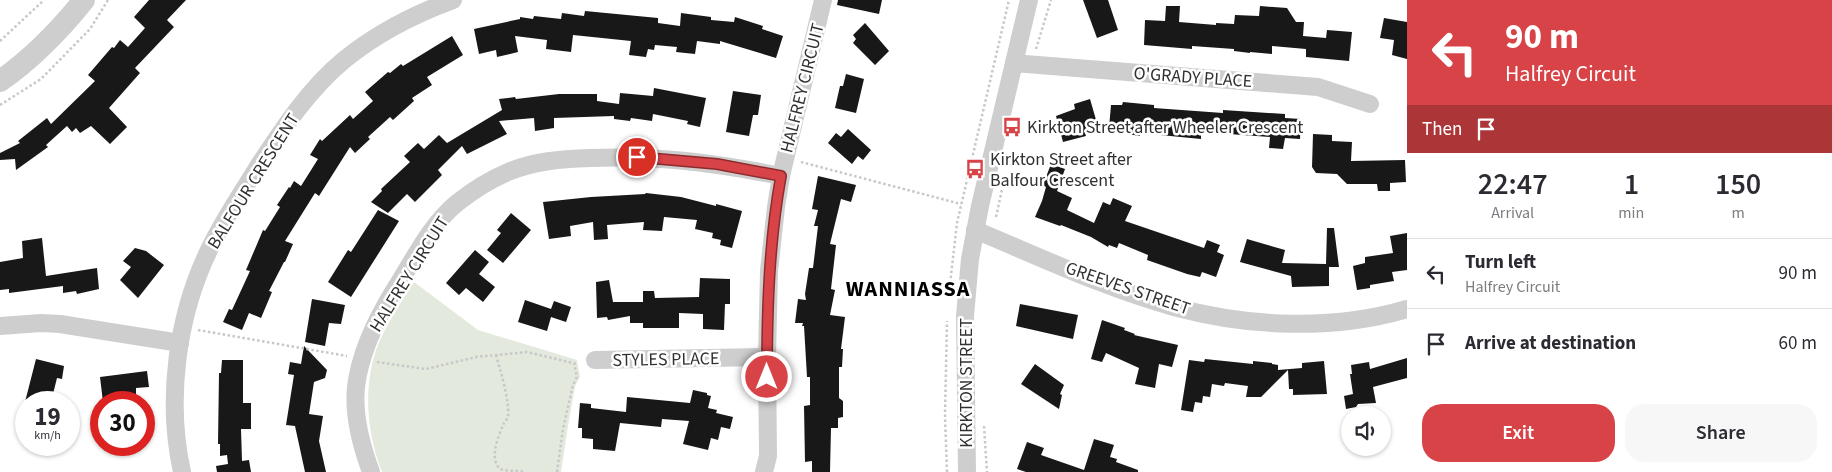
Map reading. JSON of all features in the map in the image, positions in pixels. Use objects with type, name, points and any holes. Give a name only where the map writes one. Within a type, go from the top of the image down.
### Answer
[{"type":"street","points":[[0,81],[33,56],[61,28],[84,0]]},
{"type":"street","name":"BALFOUR CRESCENT","points":[[182,472],[179,458],[176,404],[182,335],[191,296],[208,251],[232,208],[286,123],[313,89],[346,59],[383,32],[424,11],[454,0]]},
{"type":"street","name":"HALFREY CIRCUIT","points":[[764,472],[768,456],[767,357],[769,271],[776,207],[781,176],[824,0]]},
{"type":"street","name":"KIRKTON STREET","points":[[967,472],[965,316],[970,259],[974,230],[1029,0]]},
{"type":"street","name":"O'GRADY PLACE","points":[[1014,63],[1318,87],[1370,104]]},
{"type":"street","name":"HALFREY CIRCUIT","points":[[371,472],[357,423],[356,386],[372,330],[435,226],[456,204],[480,186],[509,172],[541,162],[621,157],[717,164],[781,176]]},
{"type":"street","name":"GREEVES STREET","points":[[974,230],[1124,290],[1197,312],[1248,320],[1298,323],[1348,320],[1407,309]]},
{"type":"street","points":[[0,326],[41,323],[182,335]]},
{"type":"street","name":"STYLES PLACE","points":[[595,360],[767,357]]},
{"type":"path","points":[[0,41],[44,0]]},
{"type":"path","points":[[1037,46],[1051,0]]},
{"type":"path","points":[[786,158],[961,204]]},
{"type":"path","points":[[182,335],[426,369],[476,357],[527,352],[575,364],[577,377],[573,385],[563,429],[557,472]]},
{"type":"path","points":[[496,355],[505,390],[508,417],[494,452],[495,460],[499,468],[504,472],[519,470],[524,472]]},
{"type":"shaded area","points":[[414,282],[478,330],[577,360],[580,377],[575,386],[561,472],[382,472],[370,427],[368,412],[369,381],[376,350],[384,332]]},
{"type":"building","points":[[149,0],[186,0],[167,20],[174,27],[135,68],[140,73],[109,108],[127,127],[110,144],[91,126],[80,133],[76,128],[72,132],[67,126],[46,145],[48,147],[16,170],[15,159],[0,160],[0,153],[20,143],[18,141],[47,118],[51,124],[95,81],[88,75],[112,47],[114,48],[120,40],[128,47],[145,28],[134,17]]},
{"type":"building","points":[[838,0],[882,0],[879,14],[837,5]]},
{"type":"building","points":[[1083,0],[1108,0],[1118,30],[1097,38]]},
{"type":"building","points":[[1166,6],[1180,6],[1179,22],[1216,25],[1216,23],[1234,24],[1235,15],[1259,16],[1260,6],[1287,8],[1296,22],[1304,22],[1303,36],[1326,38],[1327,30],[1352,32],[1349,61],[1306,57],[1306,49],[1272,46],[1272,54],[1192,46],[1192,49],[1144,45],[1145,20],[1165,21]]},
{"type":"building","points":[[585,11],[658,18],[658,23],[680,26],[681,13],[711,17],[711,20],[734,22],[735,17],[763,26],[762,29],[783,36],[776,58],[720,41],[720,44],[697,41],[695,54],[676,52],[677,47],[655,45],[654,50],[648,49],[646,57],[629,55],[631,41],[573,35],[571,52],[546,49],[547,40],[515,36],[518,52],[497,57],[496,50],[479,54],[474,29],[520,19],[520,17],[533,19],[534,16],[561,19],[562,13],[584,16]]},
{"type":"building","points":[[1384,18],[1407,22],[1407,59],[1392,55],[1394,40],[1380,38]]},
{"type":"building","points":[[865,23],[889,51],[875,65],[853,43],[856,39],[853,35]]},
{"type":"building","points":[[452,36],[463,55],[427,77],[432,85],[412,98],[414,101],[393,120],[390,117],[368,137],[370,139],[355,153],[350,147],[319,196],[315,193],[285,241],[293,244],[269,291],[272,292],[261,318],[249,313],[242,330],[223,322],[229,309],[232,310],[250,271],[246,270],[263,230],[265,231],[280,207],[277,205],[289,187],[294,181],[301,186],[318,159],[310,155],[320,139],[322,141],[350,115],[353,119],[373,101],[365,92],[388,72],[390,73],[401,64],[403,66]]},
{"type":"building","points":[[846,74],[864,79],[856,113],[835,108],[840,86],[843,86]]},
{"type":"building","points":[[654,88],[706,98],[700,127],[687,124],[688,121],[653,114],[652,121],[631,118],[630,121],[614,119],[614,116],[554,118],[554,128],[535,131],[534,118],[499,121],[507,134],[467,154],[462,146],[438,170],[442,175],[415,202],[407,194],[388,213],[371,202],[382,191],[381,189],[410,162],[404,156],[418,143],[424,149],[439,135],[447,143],[502,110],[499,99],[559,94],[597,94],[597,101],[619,104],[620,93],[653,96]]},
{"type":"building","points":[[733,91],[761,95],[758,115],[753,115],[749,136],[726,132]]},
{"type":"building","points":[[1090,99],[1099,130],[1085,133],[1086,136],[1063,142],[1056,116],[1075,109],[1074,104]]},
{"type":"building","points":[[1123,102],[1154,105],[1154,108],[1223,113],[1223,110],[1285,114],[1285,118],[1301,119],[1300,139],[1285,138],[1283,149],[1269,148],[1270,137],[1201,132],[1201,139],[1140,133],[1140,136],[1121,133],[1122,125],[1109,128],[1111,105],[1122,105]]},
{"type":"building","points":[[848,129],[871,150],[863,160],[858,156],[852,164],[828,143],[836,133],[841,137]]},
{"type":"building","points":[[1313,134],[1332,135],[1332,141],[1352,142],[1351,161],[1405,160],[1406,182],[1390,183],[1390,191],[1378,191],[1377,184],[1347,184],[1337,174],[1316,173],[1312,167]]},
{"type":"building","points":[[1051,164],[1065,169],[1057,191],[1072,198],[1067,210],[1094,223],[1103,202],[1110,205],[1113,198],[1132,206],[1125,221],[1204,248],[1207,240],[1220,245],[1217,252],[1224,255],[1216,277],[1202,272],[1200,277],[1187,274],[1147,260],[1148,255],[1119,243],[1117,248],[1109,245],[1108,247],[1091,237],[1035,217],[1042,201],[1046,187],[1043,185]]},
{"type":"building","points":[[818,176],[856,185],[851,202],[841,199],[830,244],[836,245],[831,289],[835,290],[830,315],[845,317],[841,349],[843,349],[842,367],[839,367],[839,398],[843,401],[843,417],[838,418],[838,428],[831,428],[830,472],[812,472],[812,461],[805,462],[804,406],[810,405],[810,377],[807,377],[804,326],[802,326],[803,323],[795,323],[798,299],[806,300],[805,294],[809,268],[813,268],[818,226],[814,226],[818,210],[812,209]]},
{"type":"building","points":[[646,193],[681,197],[742,211],[732,248],[720,245],[721,240],[712,238],[713,233],[695,229],[697,220],[664,217],[662,231],[643,230],[644,222],[607,225],[608,239],[594,240],[593,222],[570,226],[571,236],[549,239],[543,202]]},
{"type":"building","points":[[378,210],[399,221],[351,297],[328,282],[348,250],[351,252]]},
{"type":"building","points":[[511,213],[531,230],[503,263],[487,250],[501,233],[497,230]]},
{"type":"building","points":[[1327,228],[1334,228],[1339,267],[1329,267],[1329,286],[1292,287],[1291,276],[1240,262],[1247,239],[1285,250],[1282,263],[1326,264]]},
{"type":"building","points":[[1407,233],[1407,270],[1392,272],[1394,281],[1370,285],[1370,288],[1357,290],[1353,266],[1365,263],[1365,257],[1393,253],[1390,236]]},
{"type":"building","points":[[42,238],[46,276],[97,268],[99,289],[77,294],[76,291],[63,293],[63,286],[9,293],[9,289],[0,290],[0,262],[23,258],[22,241]]},
{"type":"building","points":[[135,248],[146,251],[164,265],[138,298],[120,280],[131,267],[123,261]]},
{"type":"building","points":[[475,250],[489,262],[479,274],[495,287],[483,302],[466,288],[459,295],[446,283]]},
{"type":"building","points":[[700,278],[730,279],[730,304],[725,304],[724,330],[703,329],[703,314],[679,313],[679,328],[643,328],[643,323],[630,323],[630,316],[608,320],[607,317],[597,318],[596,282],[609,280],[613,302],[643,302],[643,291],[654,291],[655,298],[699,297]]},
{"type":"building","points":[[312,299],[345,305],[341,324],[329,323],[325,346],[305,342]]},
{"type":"building","points":[[525,300],[551,309],[554,301],[571,307],[566,322],[551,317],[547,331],[518,322]]},
{"type":"building","points":[[1020,304],[1078,315],[1073,339],[1016,326]]},
{"type":"building","points":[[1102,320],[1125,328],[1124,330],[1134,335],[1178,345],[1172,367],[1159,364],[1155,388],[1135,384],[1139,368],[1106,353],[1102,362],[1091,359]]},
{"type":"building","points":[[304,346],[327,370],[325,378],[314,382],[309,414],[323,416],[319,441],[326,472],[305,472],[295,426],[286,425],[294,375],[288,374],[290,362],[301,364]]},
{"type":"building","points":[[1407,358],[1407,378],[1373,387],[1376,403],[1346,406],[1344,396],[1353,394],[1350,374],[1352,374],[1351,365],[1369,362],[1370,369]]},
{"type":"building","points":[[36,359],[64,366],[62,379],[57,378],[54,391],[28,391]]},
{"type":"building","points":[[1205,359],[1253,364],[1253,361],[1272,363],[1278,365],[1278,370],[1302,368],[1302,363],[1324,361],[1327,394],[1293,395],[1293,389],[1289,389],[1288,370],[1261,397],[1246,397],[1248,386],[1225,383],[1224,386],[1212,384],[1210,397],[1203,396],[1202,403],[1195,402],[1193,412],[1181,410],[1189,360],[1204,362]]},
{"type":"building","points":[[222,360],[243,360],[243,403],[251,403],[251,429],[241,429],[242,461],[249,460],[251,472],[217,472],[216,466],[228,464],[227,455],[220,456],[220,444],[218,444],[219,373],[221,373]]},
{"type":"building","points":[[1035,364],[1064,385],[1060,394],[1062,395],[1059,409],[1021,384]]},
{"type":"building","points":[[147,371],[149,387],[136,388],[136,391],[102,391],[100,377]]},
{"type":"building","points":[[693,390],[707,393],[707,395],[711,396],[708,408],[717,410],[716,413],[733,417],[730,429],[721,427],[718,440],[711,438],[708,450],[683,444],[689,421],[662,419],[661,427],[620,423],[615,451],[593,449],[593,439],[582,438],[582,428],[578,428],[580,403],[591,404],[591,408],[626,412],[627,397],[690,403]]},
{"type":"building","points":[[1094,439],[1114,445],[1110,457],[1117,459],[1116,462],[1138,470],[1138,472],[1026,472],[1017,469],[1027,442],[1044,448],[1041,455],[1084,470]]},
{"type":"place","name":"Kirkton Street after Wheeler Crescent","points":[[1012,127]]},
{"type":"place","name":"Kirkton Street after Balfour Crescent","points":[[975,169]]},
{"type":"district","name":"WANNIASSA","points":[[908,288]]},
{"type":"route","points":[[637,157],[717,164],[781,176],[769,271],[767,377]]}]
